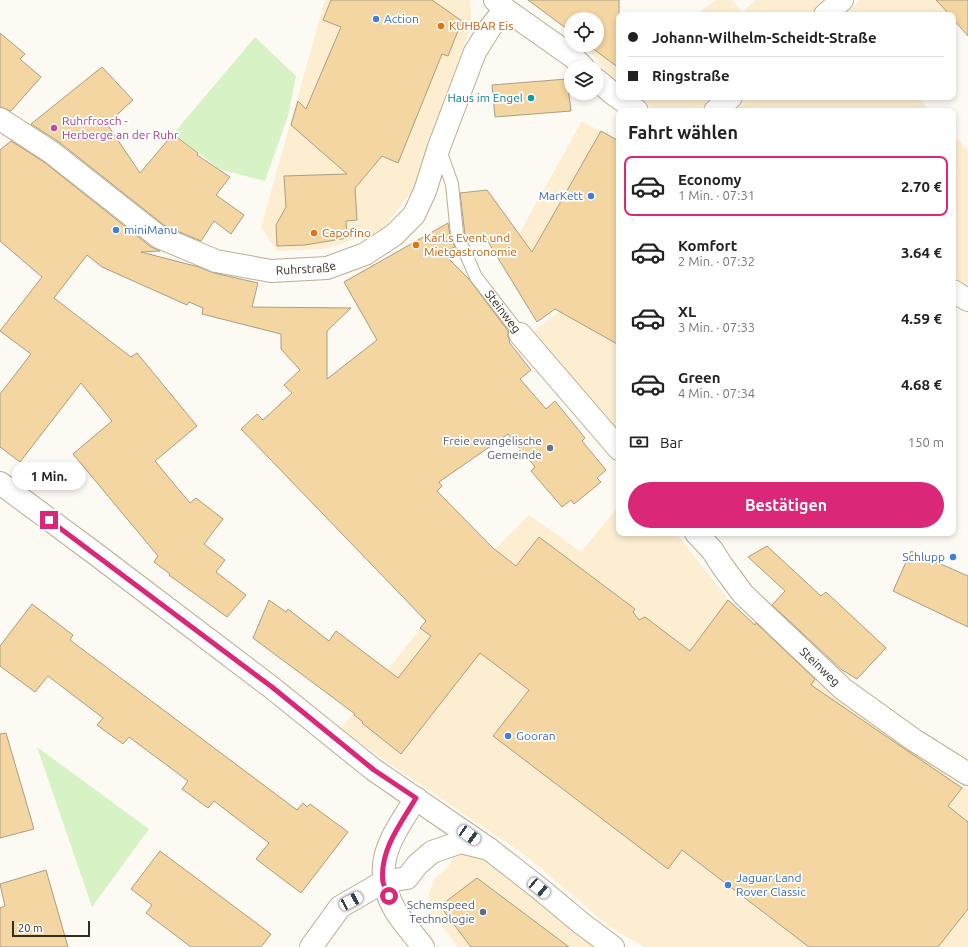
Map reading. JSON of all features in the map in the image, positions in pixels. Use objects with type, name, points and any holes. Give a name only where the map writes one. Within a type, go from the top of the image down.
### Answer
[{"type":"street","points":[[500,5],[575,60]]},
{"type":"street","name":"Ruhrstraße","points":[[0,118],[51,152],[159,237],[216,261],[271,271],[327,268],[365,254],[394,235],[414,215],[425,191],[439,147],[475,52],[490,28],[500,5]]},
{"type":"street","points":[[604,86],[616,96]]},
{"type":"street","points":[[622,100],[633,108]]},
{"type":"street","points":[[718,108],[728,100]]},
{"type":"street","points":[[956,293],[968,300]]},
{"type":"street","name":"Steinweg","points":[[520,334],[616,446]]},
{"type":"street","points":[[0,483],[272,687],[374,770],[489,849],[613,947]]},
{"type":"street","name":"Steinweg","points":[[699,536],[712,550],[743,594],[843,689],[914,740],[968,774]]},
{"type":"street","points":[[416,798],[386,851],[383,882],[395,910],[423,947]]},
{"type":"street","points":[[312,947],[340,907],[383,882],[407,878],[417,865],[432,852],[461,842],[489,849]]},
{"type":"lane","name":"Steinweg","points":[[439,147],[452,184],[457,234],[476,277],[520,334]]},
{"type":"shaded area","points":[[325,0],[470,0],[472,23],[415,187],[382,230],[325,249],[277,251],[261,227]]},
{"type":"shaded area","points":[[716,0],[732,0],[742,12],[700,12]]},
{"type":"shaded area","points":[[756,0],[820,0],[824,3],[814,12],[742,12]]},
{"type":"shaded area","points":[[860,0],[968,0],[968,7],[956,18],[956,12],[846,12]]},
{"type":"shaded area","points":[[616,22],[616,83],[604,68],[604,60],[597,60],[591,52],[604,52],[604,36]]},
{"type":"shaded area","points":[[641,100],[711,100],[701,108],[653,108]]},
{"type":"shaded area","points":[[747,100],[920,100],[927,108],[737,108]]},
{"type":"shaded area","points":[[582,121],[616,140],[616,426],[613,429],[530,334],[564,308],[518,236]]},
{"type":"shaded area","points":[[956,138],[968,150],[968,285],[956,279]]},
{"type":"shaded area","points":[[616,510],[616,536],[678,536],[728,599],[847,707],[968,790],[968,947],[644,947],[610,927],[526,856],[340,730],[435,610],[529,515],[581,552]]},
{"type":"shaded area","points":[[461,845],[487,855],[608,947],[458,947],[430,910],[429,893],[435,878],[447,868]]},
{"type":"green space","points":[[255,37],[296,76],[288,116],[265,181],[219,169],[174,133]]},
{"type":"green space","points":[[37,747],[149,829],[92,907]]},
{"type":"building","points":[[331,0],[432,0],[462,21],[448,56],[442,54],[398,163],[382,156],[355,188],[357,220],[346,221],[347,238],[305,245],[277,246],[276,225],[286,207],[284,176],[347,174],[291,125],[298,101],[306,109],[341,27],[323,20]]},
{"type":"building","points":[[528,0],[619,0],[619,12],[616,12],[616,66],[597,52],[604,52],[604,12],[564,12],[564,27]]},
{"type":"building","points":[[936,0],[968,0],[968,36],[956,22],[956,12],[947,12]]},
{"type":"building","points":[[0,33],[25,54],[20,59],[41,77],[11,111],[0,107]]},
{"type":"building","points":[[102,67],[133,100],[107,124],[140,173],[173,134],[198,153],[197,155],[230,177],[216,195],[244,215],[231,234],[214,221],[201,241],[165,226],[59,142],[31,124]]},
{"type":"building","name":"Haus im Engel","points":[[564,79],[564,100],[570,100],[571,111],[495,117],[492,85]]},
{"type":"building","name":"MarKett","points":[[601,131],[616,139],[616,343],[555,309],[537,322],[484,235],[468,241],[465,235],[460,193],[487,190],[532,252]]},
{"type":"building","points":[[11,141],[44,162],[151,247],[160,251],[141,252],[199,267],[214,273],[258,283],[252,307],[351,308],[327,331],[327,379],[377,340],[344,282],[448,223],[450,235],[455,247],[442,252],[469,279],[508,331],[509,342],[531,370],[520,379],[546,409],[555,401],[585,438],[582,441],[606,470],[597,478],[601,482],[574,504],[571,500],[562,507],[531,471],[535,467],[508,434],[439,482],[442,486],[437,491],[493,548],[516,566],[539,537],[635,609],[633,612],[639,620],[645,617],[690,651],[728,600],[755,625],[756,623],[815,679],[811,685],[962,788],[948,806],[968,822],[968,909],[938,947],[809,947],[682,850],[668,869],[493,736],[529,690],[480,653],[401,754],[362,723],[363,722],[354,715],[355,714],[253,638],[269,600],[286,612],[288,609],[329,641],[336,631],[398,678],[431,636],[420,628],[426,621],[241,429],[257,414],[263,420],[292,393],[284,385],[300,370],[281,349],[281,334],[202,314],[203,308],[189,302],[187,305],[102,267],[87,255],[54,298],[131,357],[137,353],[197,426],[155,461],[190,503],[196,498],[223,519],[204,544],[225,560],[216,572],[246,595],[227,617],[169,575],[170,574],[154,562],[158,556],[73,454],[112,421],[81,383],[20,462],[0,447],[0,394],[31,354],[0,331],[42,277],[0,241],[0,150]]},
{"type":"building","points":[[767,546],[821,596],[826,592],[886,648],[857,679],[842,670],[772,605],[785,591],[748,557]]},
{"type":"building","points":[[911,551],[968,576],[968,627],[893,591]]},
{"type":"building","points":[[32,604],[73,635],[70,640],[297,810],[303,803],[307,807],[310,804],[348,832],[301,893],[256,859],[269,843],[214,801],[208,808],[182,789],[188,781],[129,737],[123,744],[97,725],[103,718],[48,676],[35,692],[0,666],[0,646]]},
{"type":"building","points":[[6,733],[34,829],[0,838],[0,734]]},
{"type":"building","points":[[160,851],[271,934],[261,947],[191,947],[146,913],[152,905],[131,889]]},
{"type":"building","points":[[46,870],[68,947],[0,947],[0,908],[5,906],[0,884]]},
{"type":"building","points":[[477,878],[569,947],[471,947],[440,906]]},
{"type":"place","name":"Action","points":[[376,19]]},
{"type":"place","name":"KUHBAR Eis","points":[[441,26]]},
{"type":"place","name":"Haus im Engel","points":[[531,98]]},
{"type":"place","name":"Ruhrfrosch - Herberge an der Ruhr","points":[[54,128]]},
{"type":"place","name":"MarKett","points":[[591,196]]},
{"type":"place","name":"miniManu","points":[[116,230]]},
{"type":"place","name":"Capofino","points":[[314,233]]},
{"type":"place","name":"Karl.s Event und Mietgastronomie","points":[[416,245]]},
{"type":"place","name":"Freie evangelische Gemeinde","points":[[550,448]]},
{"type":"place","name":"Schlupp","points":[[953,557]]},
{"type":"place","name":"Gooran","points":[[508,736]]},
{"type":"place","name":"Jaguar Land Rover Classic","points":[[728,885]]},
{"type":"place","name":"Schemspeed Technologie","points":[[483,912]]},
{"type":"route","points":[[49,520],[272,687],[374,770],[416,798],[386,851],[383,882],[389,896]]}]
